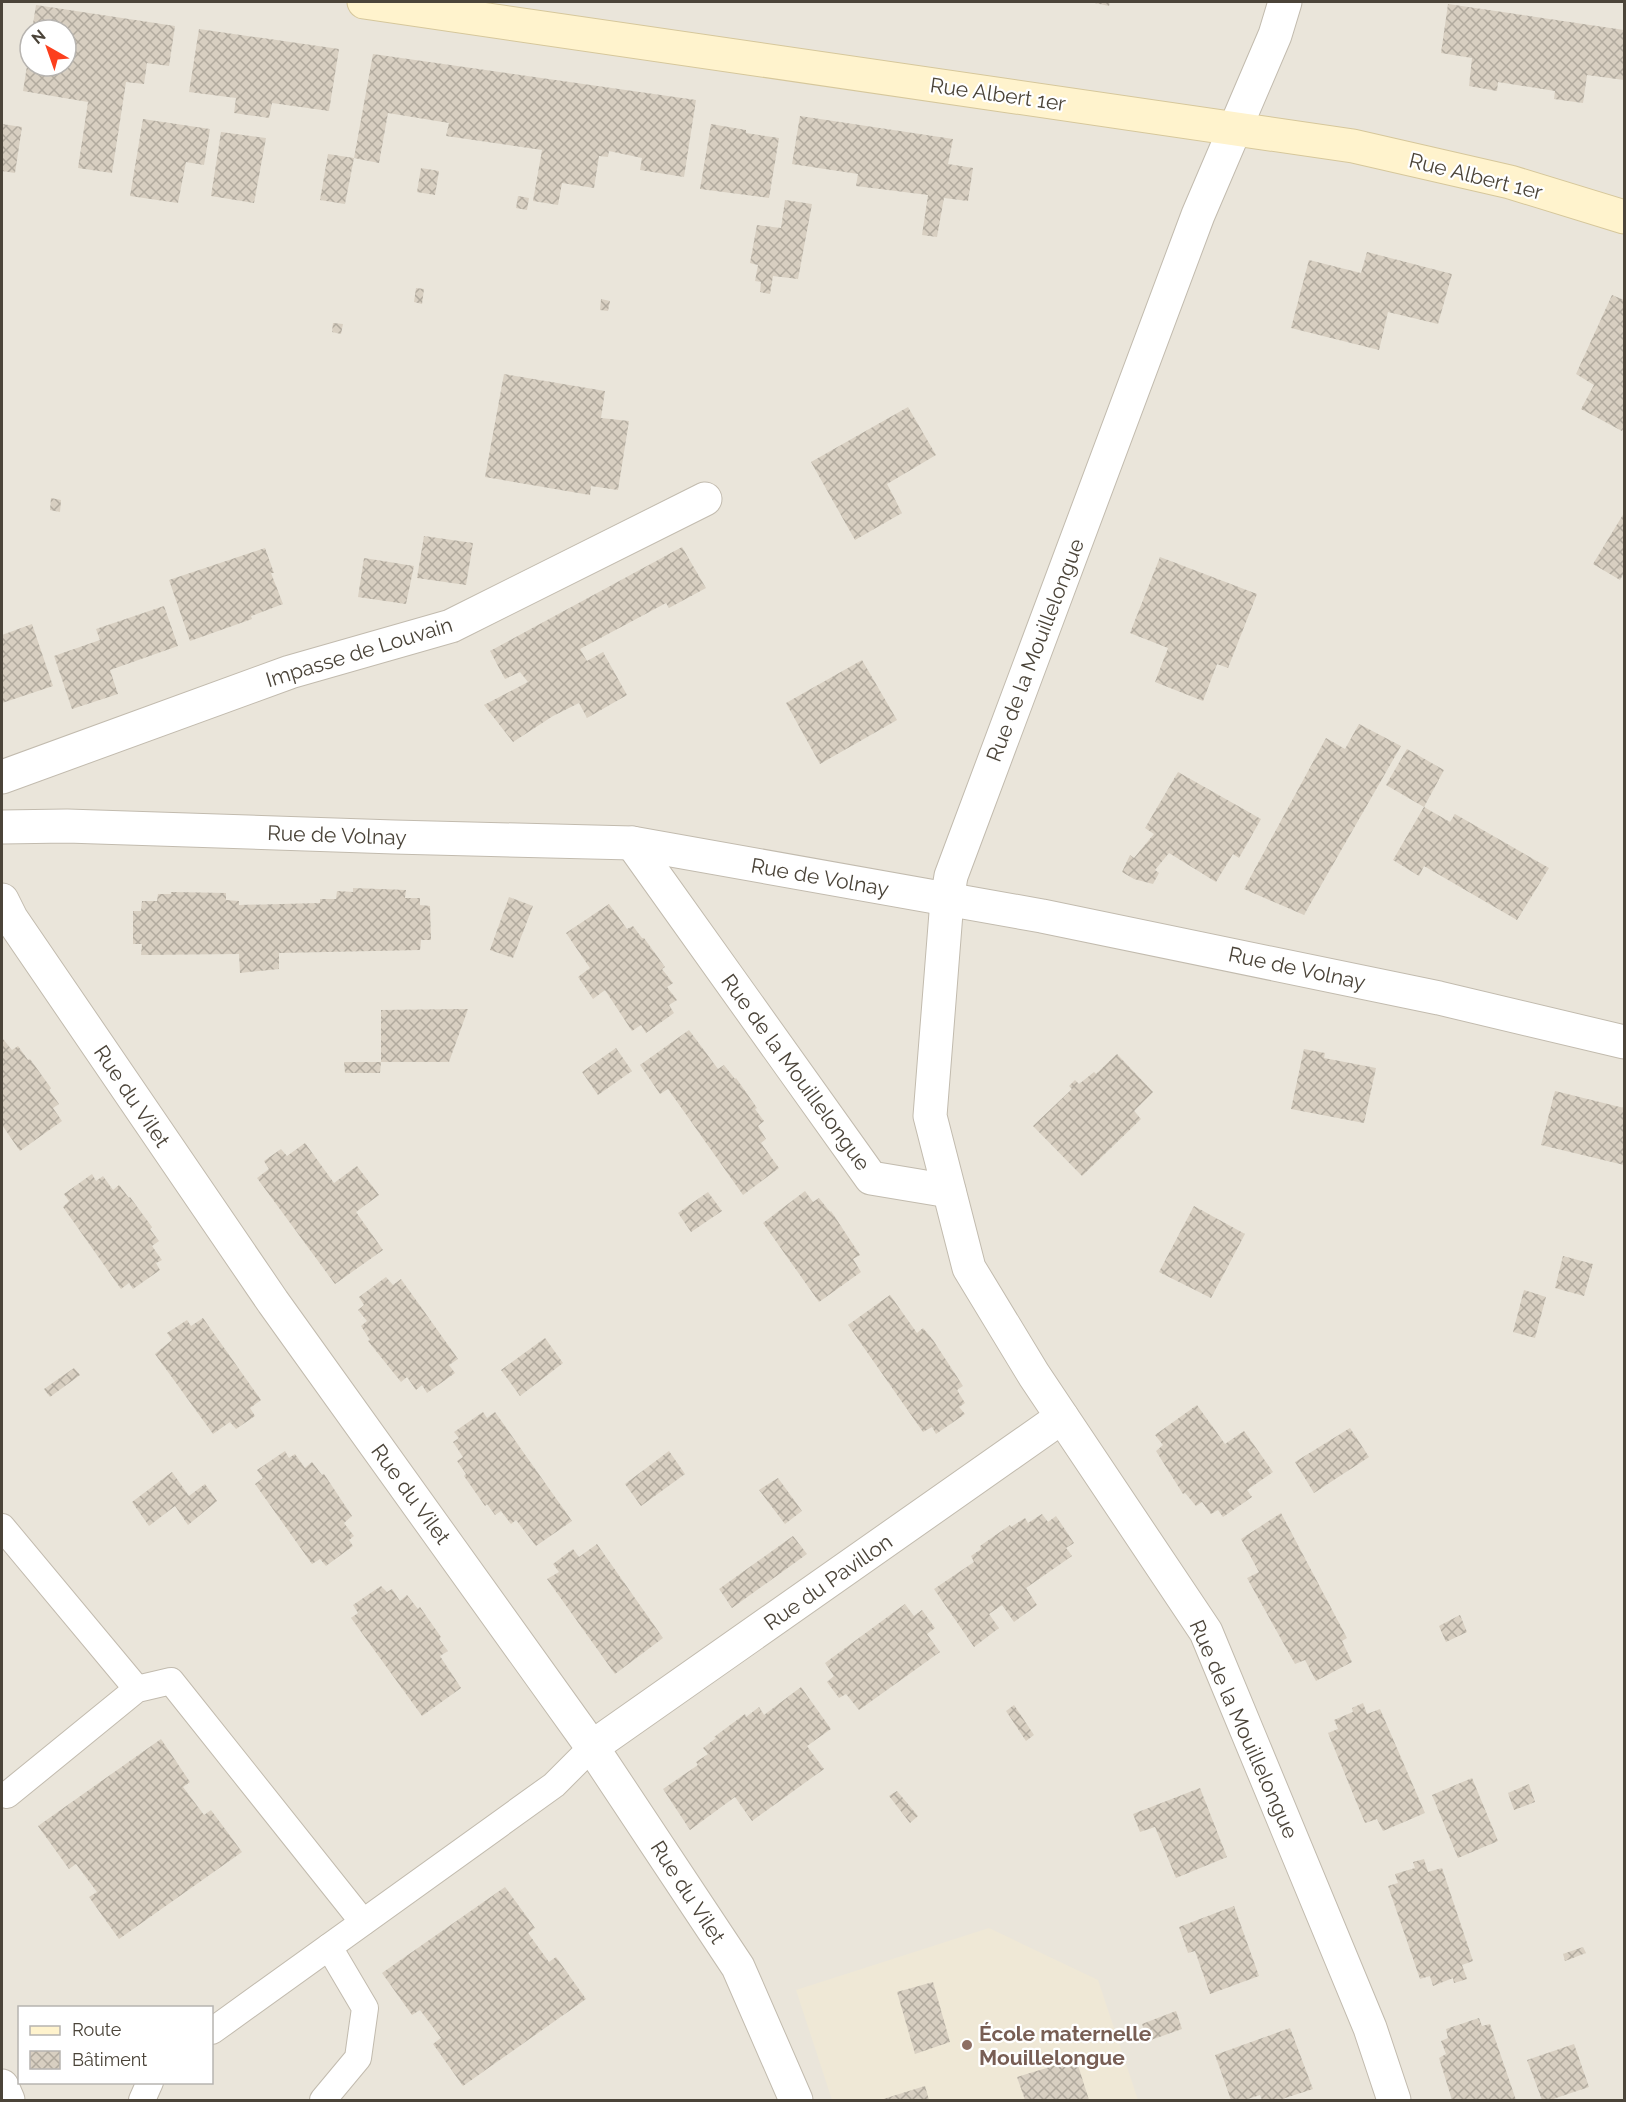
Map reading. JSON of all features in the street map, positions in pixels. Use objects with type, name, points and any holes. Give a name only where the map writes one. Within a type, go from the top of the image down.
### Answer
[{"type":"main road","name":"Rue Albert 1er","points":[[364,2],[1365,148],[1510,182],[1624,217]]},
{"type":"street","name":"Rue de la Mouillelongue","points":[[1285,2],[1275,35],[1198,215],[951,876],[947,900],[930,1116],[969,1268],[1034,1375],[1206,1632],[1370,2028],[1394,2100]]},
{"type":"street","name":"Impasse de Louvain","points":[[2,777],[290,672],[451,626],[705,499]]},
{"type":"street","name":"Rue de Volnay","points":[[2,827],[67,826],[632,843],[1042,916],[1428,995],[1624,1042]]},
{"type":"street","name":"Rue de la Mouillelongue","points":[[632,843],[871,1178],[950,1191]]},
{"type":"street","name":"Rue du Vilet","points":[[2,900],[11,918],[273,1302],[592,1747],[738,1968],[796,2100]]},
{"type":"street","name":"Rue du Pavillon","points":[[592,1747],[1062,1417]]},
{"type":"street","points":[[2,2086],[8,2100]]},
{"type":"lane","points":[[2,1527],[137,1689]]},
{"type":"lane","points":[[7,1795],[137,1689],[171,1681],[363,1922]]},
{"type":"lane","points":[[213,2030],[554,1785],[592,1747]]},
{"type":"lane","points":[[322,2100],[358,2058],[365,2008],[329,1947]]},
{"type":"lane","points":[[142,2100],[149,2084]]},
{"type":"shaded area","points":[[2,2],[1624,2],[1624,2100],[2,2100]]},
{"type":"shaded area","name":"École maternelle Mouillelongue","points":[[989,1928],[1098,1980],[1138,2100],[832,2100],[796,1990]]},
{"type":"building","points":[[1090,2],[1110,2],[1109,6]]},
{"type":"building","points":[[1448,4],[1624,30],[1624,80],[1587,75],[1583,103],[1554,99],[1555,91],[1498,82],[1497,91],[1469,86],[1472,58],[1441,53]]},
{"type":"building","points":[[36,5],[175,26],[169,66],[147,63],[144,84],[126,82],[112,173],[78,168],[88,102],[23,91],[25,78],[78,78],[78,18],[34,18]]},
{"type":"building","points":[[199,29],[339,49],[329,111],[272,103],[269,118],[234,113],[236,98],[189,92]]},
{"type":"building","points":[[373,54],[696,100],[684,177],[640,170],[642,158],[609,151],[608,157],[599,156],[594,188],[562,183],[558,205],[533,201],[542,150],[446,136],[449,123],[388,113],[379,163],[354,158]]},
{"type":"building","points":[[800,116],[953,139],[948,164],[973,168],[968,201],[944,198],[937,237],[922,235],[928,195],[856,186],[858,174],[792,164]]},
{"type":"building","points":[[143,119],[210,129],[204,165],[186,162],[178,203],[130,196]]},
{"type":"building","points":[[2,124],[22,127],[15,173],[2,171]]},
{"type":"building","points":[[711,124],[779,138],[769,198],[700,189]]},
{"type":"building","points":[[221,132],[266,138],[254,203],[211,196]]},
{"type":"building","points":[[328,154],[354,158],[345,204],[320,200]]},
{"type":"building","points":[[421,168],[439,171],[435,195],[417,192]]},
{"type":"building","points":[[518,196],[529,198],[527,210],[516,208]]},
{"type":"building","points":[[785,200],[812,204],[798,279],[773,276],[770,294],[760,292],[761,282],[755,281],[758,265],[750,263],[757,225],[781,228]]},
{"type":"building","points":[[1367,252],[1452,274],[1438,324],[1388,312],[1379,350],[1291,328],[1309,260],[1361,273]]},
{"type":"building","points":[[416,288],[424,289],[422,304],[414,302]]},
{"type":"building","points":[[1612,295],[1624,300],[1624,427],[1622,431],[1581,409],[1594,385],[1576,374]]},
{"type":"building","points":[[601,299],[610,301],[608,311],[600,310]]},
{"type":"building","points":[[333,323],[343,324],[341,334],[332,332]]},
{"type":"building","points":[[504,374],[605,391],[601,418],[629,421],[618,490],[591,486],[590,495],[485,477]]},
{"type":"building","points":[[908,407],[936,455],[887,484],[902,513],[855,540],[811,462]]},
{"type":"building","points":[[51,498],[61,500],[60,512],[50,510]]},
{"type":"building","points":[[1624,513],[1624,573],[1620,580],[1593,564]]},
{"type":"building","points":[[424,536],[473,543],[466,585],[417,578]]},
{"type":"building","points":[[682,547],[706,588],[669,608],[666,603],[580,649],[587,661],[603,652],[627,695],[587,718],[579,703],[553,716],[513,742],[484,705],[528,682],[520,672],[505,679],[490,651]]},
{"type":"building","points":[[265,548],[274,573],[271,573],[283,604],[251,616],[252,619],[190,641],[169,580]]},
{"type":"building","points":[[1160,557],[1257,594],[1228,668],[1217,664],[1203,701],[1155,682],[1168,648],[1130,633]]},
{"type":"building","points":[[364,558],[414,566],[406,604],[358,597]]},
{"type":"building","points":[[164,606],[178,646],[110,670],[118,694],[72,709],[54,656],[100,640],[96,629]]},
{"type":"building","points":[[32,624],[53,686],[2,703],[2,635]]},
{"type":"building","points":[[862,660],[897,720],[820,764],[786,703]]},
{"type":"building","points":[[1359,724],[1401,746],[1304,915],[1244,889],[1326,738],[1345,749]]},
{"type":"building","points":[[1407,749],[1444,770],[1424,807],[1386,785]]},
{"type":"building","points":[[1178,772],[1261,819],[1239,858],[1233,854],[1216,882],[1169,853],[1155,870],[1159,873],[1153,884],[1134,879],[1122,872],[1130,855],[1134,858],[1154,834],[1145,828]]},
{"type":"building","points":[[1424,807],[1450,822],[1455,814],[1549,868],[1517,920],[1424,866],[1419,876],[1393,860]]},
{"type":"building","points":[[353,888],[406,890],[405,898],[420,898],[420,905],[430,906],[431,940],[421,940],[420,950],[279,953],[279,969],[240,973],[239,954],[141,955],[142,944],[133,944],[133,911],[141,911],[142,901],[157,901],[158,894],[171,894],[171,892],[226,893],[226,900],[239,901],[239,905],[320,903],[320,899],[336,899],[337,891],[353,892]]},
{"type":"building","points":[[509,897],[533,906],[513,958],[490,950]]},
{"type":"building","points":[[609,904],[627,929],[633,926],[644,938],[665,967],[662,969],[673,983],[667,987],[677,1000],[669,1005],[674,1013],[646,1033],[641,1025],[632,1031],[605,990],[593,999],[578,977],[590,968],[566,933]]},
{"type":"building","points":[[468,1009],[449,1062],[381,1062],[381,1010]]},
{"type":"building","points":[[689,1030],[718,1069],[724,1065],[736,1078],[764,1121],[758,1126],[766,1139],[761,1143],[779,1168],[743,1195],[668,1089],[660,1094],[640,1065]]},
{"type":"building","points":[[3,1039],[12,1050],[18,1046],[51,1088],[49,1090],[59,1104],[53,1108],[62,1121],[20,1151],[2,1125]]},
{"type":"building","points":[[616,1048],[632,1071],[598,1095],[582,1072]]},
{"type":"building","points":[[1304,1049],[1325,1053],[1324,1058],[1376,1068],[1364,1123],[1291,1109]]},
{"type":"building","points":[[1117,1054],[1153,1092],[1134,1111],[1141,1119],[1082,1176],[1033,1126],[1072,1089],[1069,1086],[1075,1080],[1079,1084],[1094,1072],[1096,1074]]},
{"type":"building","points":[[344,1062],[381,1062],[380,1073],[345,1073]]},
{"type":"building","points":[[1555,1091],[1624,1108],[1624,1165],[1541,1145]]},
{"type":"building","points":[[305,1143],[334,1183],[357,1166],[379,1195],[356,1212],[383,1250],[335,1284],[257,1178],[269,1169],[264,1161],[281,1149],[287,1156]]},
{"type":"building","points":[[92,1174],[96,1181],[103,1176],[113,1190],[119,1185],[152,1227],[150,1229],[159,1241],[152,1246],[162,1260],[156,1263],[160,1270],[133,1289],[129,1283],[121,1289],[63,1207],[69,1201],[64,1194]]},
{"type":"building","points":[[805,1191],[813,1202],[819,1198],[831,1211],[860,1255],[853,1259],[861,1272],[819,1302],[763,1223]]},
{"type":"building","points":[[708,1192],[722,1211],[691,1232],[678,1213]]},
{"type":"building","points":[[1194,1206],[1245,1234],[1211,1298],[1159,1272]]},
{"type":"building","points":[[1563,1256],[1593,1264],[1584,1296],[1555,1288]]},
{"type":"building","points":[[386,1277],[393,1285],[401,1279],[458,1359],[449,1365],[455,1373],[427,1393],[422,1385],[416,1390],[407,1377],[401,1382],[368,1341],[370,1340],[361,1326],[367,1321],[358,1310],[364,1305],[359,1297]]},
{"type":"building","points":[[1524,1290],[1546,1297],[1535,1338],[1513,1332]]},
{"type":"building","points":[[890,1295],[917,1333],[923,1328],[933,1340],[963,1386],[957,1390],[965,1403],[959,1407],[965,1414],[936,1434],[932,1427],[923,1432],[848,1325]]},
{"type":"building","points":[[203,1318],[261,1400],[250,1408],[255,1416],[236,1429],[230,1422],[213,1434],[155,1354],[172,1340],[167,1333],[187,1320],[191,1326]]},
{"type":"building","points":[[545,1338],[563,1363],[520,1396],[501,1370]]},
{"type":"building","points":[[74,1368],[80,1375],[50,1397],[44,1389]]},
{"type":"building","points":[[1197,1405],[1225,1444],[1244,1431],[1273,1472],[1247,1490],[1252,1497],[1223,1517],[1218,1510],[1211,1514],[1202,1502],[1196,1506],[1185,1493],[1183,1494],[1156,1451],[1163,1445],[1155,1435]]},
{"type":"building","points":[[483,1412],[487,1418],[495,1412],[572,1521],[536,1546],[516,1520],[511,1524],[501,1511],[495,1515],[487,1504],[485,1506],[464,1476],[466,1474],[457,1461],[463,1457],[453,1442],[459,1438],[454,1432]]},
{"type":"building","points":[[1350,1428],[1369,1457],[1314,1493],[1295,1462]]},
{"type":"building","points":[[285,1451],[289,1458],[295,1454],[305,1468],[312,1462],[322,1475],[324,1474],[352,1516],[344,1523],[354,1536],[349,1540],[353,1546],[326,1566],[320,1559],[312,1564],[255,1484],[263,1478],[257,1470]]},
{"type":"building","points":[[669,1451],[685,1474],[641,1506],[625,1484]]},
{"type":"building","points":[[172,1472],[189,1496],[205,1484],[217,1501],[188,1525],[175,1506],[149,1526],[132,1502]]},
{"type":"building","points":[[778,1478],[802,1511],[785,1524],[759,1490]]},
{"type":"building","points":[[1281,1513],[1347,1638],[1342,1641],[1352,1662],[1316,1681],[1305,1660],[1295,1664],[1247,1578],[1259,1572],[1241,1539]]},
{"type":"building","points":[[1042,1514],[1048,1522],[1056,1516],[1074,1543],[1066,1548],[1072,1556],[1026,1588],[1037,1605],[1014,1622],[1002,1605],[989,1614],[999,1628],[974,1647],[934,1589],[974,1562],[971,1556],[981,1549],[980,1546],[1010,1525],[1011,1527],[1025,1518],[1028,1523]]},
{"type":"building","points":[[793,1536],[807,1554],[732,1608],[719,1589]]},
{"type":"building","points":[[597,1544],[663,1638],[615,1674],[547,1579],[559,1572],[553,1564],[573,1549],[579,1557]]},
{"type":"building","points":[[381,1586],[387,1592],[392,1589],[400,1601],[407,1595],[418,1609],[420,1607],[441,1637],[439,1639],[448,1651],[440,1656],[461,1688],[422,1716],[351,1618],[358,1613],[353,1605]]},
{"type":"building","points":[[905,1604],[914,1616],[922,1610],[935,1628],[927,1634],[940,1652],[859,1710],[846,1694],[839,1698],[827,1682],[834,1676],[825,1663]]},
{"type":"building","points":[[1460,1615],[1467,1632],[1446,1642],[1439,1626]]},
{"type":"building","points":[[801,1687],[831,1729],[807,1746],[824,1769],[752,1821],[735,1797],[690,1830],[663,1789],[698,1765],[696,1762],[708,1754],[703,1748],[745,1714],[746,1717],[759,1707],[764,1715]]},
{"type":"building","points":[[1363,1703],[1367,1714],[1380,1709],[1425,1813],[1383,1831],[1377,1819],[1365,1823],[1328,1733],[1338,1729],[1334,1720],[1353,1712],[1352,1708]]},
{"type":"building","points":[[1014,1705],[1034,1735],[1026,1741],[1006,1711]]},
{"type":"building","points":[[161,1739],[190,1782],[183,1787],[204,1815],[211,1810],[242,1852],[119,1939],[89,1897],[97,1892],[76,1864],[69,1869],[38,1826]]},
{"type":"building","points":[[1472,1778],[1498,1841],[1458,1858],[1432,1795]]},
{"type":"building","points":[[1529,1784],[1535,1802],[1514,1810],[1508,1793]]},
{"type":"building","points":[[1200,1788],[1227,1857],[1176,1878],[1155,1827],[1140,1832],[1133,1814]]},
{"type":"building","points":[[897,1791],[918,1816],[910,1823],[889,1796]]},
{"type":"building","points":[[1424,1859],[1428,1872],[1442,1868],[1473,1961],[1462,1965],[1467,1979],[1454,1983],[1453,1978],[1433,1986],[1430,1976],[1420,1979],[1388,1886],[1398,1883],[1395,1874],[1415,1868],[1413,1862]]},
{"type":"building","points":[[505,1887],[535,1928],[528,1933],[549,1962],[556,1957],[586,1999],[463,2086],[433,2044],[441,2038],[420,2010],[412,2015],[382,1973]]},
{"type":"building","points":[[1234,1906],[1259,1976],[1210,1994],[1195,1951],[1188,1953],[1179,1927]]},
{"type":"building","points":[[1583,1947],[1586,1953],[1565,1961],[1563,1954]]},
{"type":"building","points":[[933,1982],[950,2042],[915,2054],[897,1992]]},
{"type":"building","points":[[1176,2011],[1182,2029],[1148,2041],[1142,2024]]},
{"type":"building","points":[[1479,2018],[1482,2026],[1490,2024],[1516,2100],[1452,2100],[1439,2058],[1446,2054],[1441,2041],[1448,2038],[1446,2029]]},
{"type":"building","points":[[1290,2028],[1313,2089],[1279,2100],[1262,2100],[1260,2095],[1245,2100],[1231,2100],[1215,2055]]},
{"type":"building","points":[[1574,2044],[1589,2087],[1550,2100],[1542,2100],[1527,2060]]},
{"type":"building","points":[[1076,2059],[1089,2100],[1025,2100],[1017,2077]]},
{"type":"building","points":[[925,2086],[929,2100],[880,2100]]},
{"type":"place","name":"École maternelle Mouillelongue","points":[[967,2045]]}]
